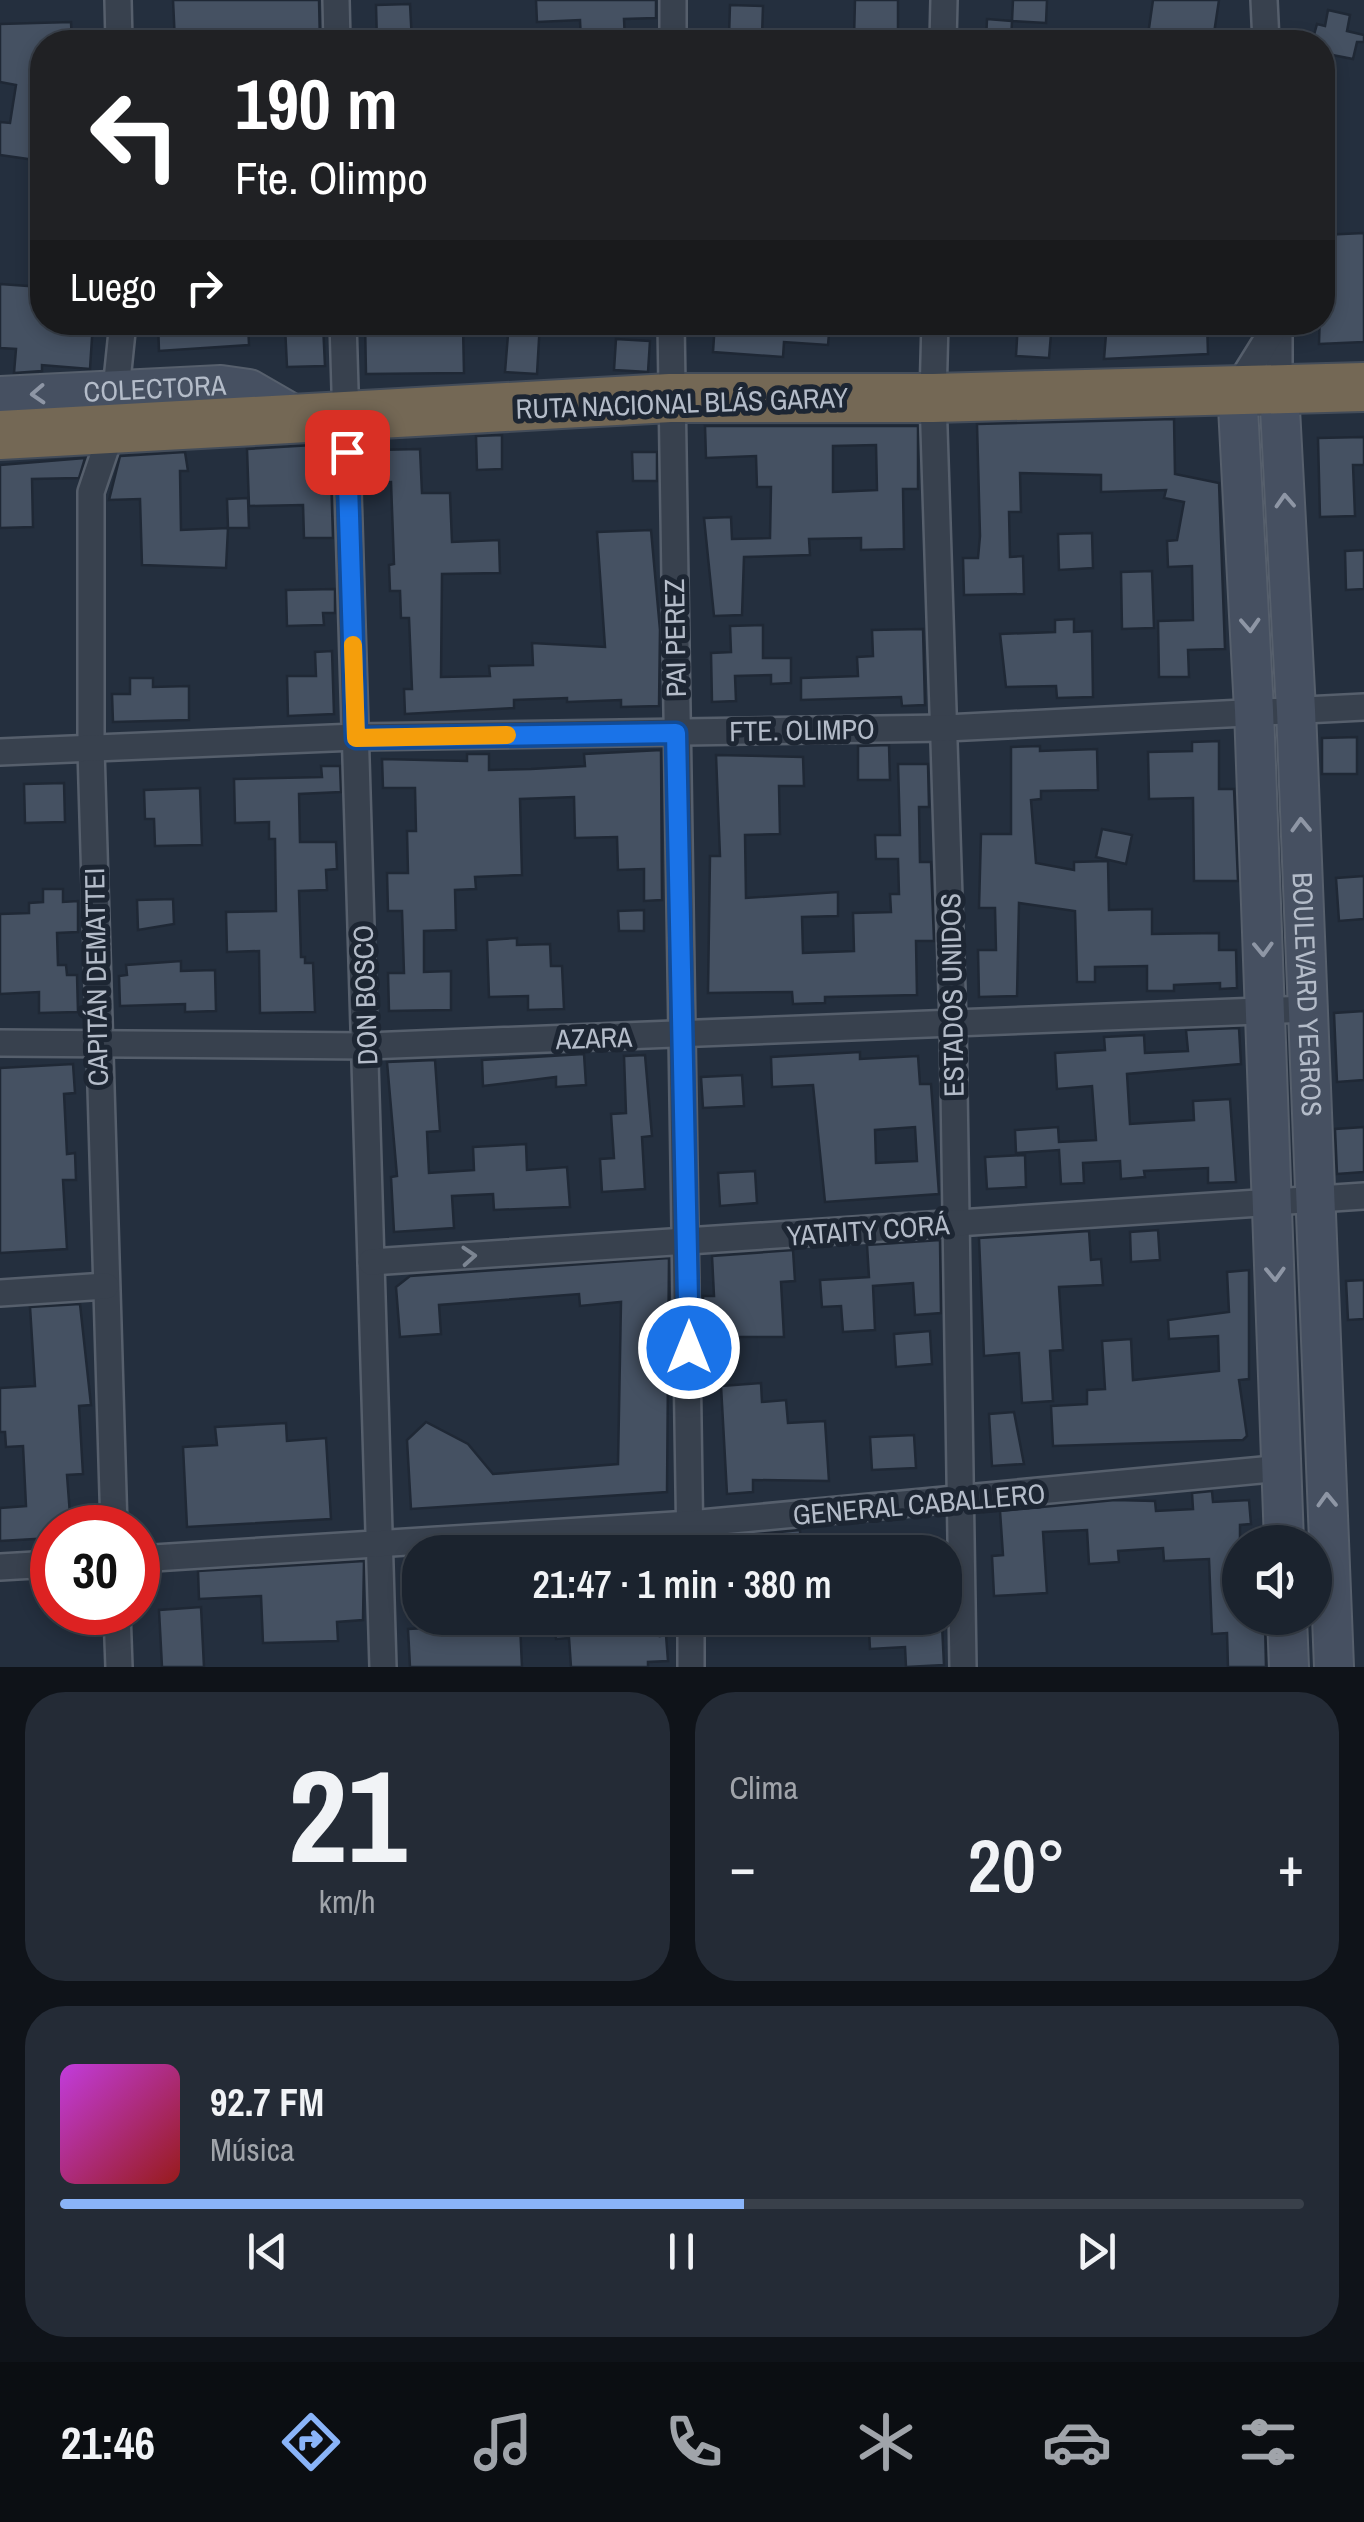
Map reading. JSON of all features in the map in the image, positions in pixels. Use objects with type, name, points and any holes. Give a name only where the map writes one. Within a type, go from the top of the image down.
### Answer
[{"type":"highway","name":"RUTA NACIONAL BLÁS GARAY","points":[[0,435],[114,410],[324,418],[670,398],[933,398],[1364,387]]},
{"type":"main road","name":"BOULEVARD YEGROS","points":[[1258,389],[1254,710],[1284,1525]]},
{"type":"main road","name":"BOULEVARD YEGROS","points":[[1258,389],[1296,710],[1334,1667]]},
{"type":"main road","name":"COLECTORA","points":[[0,396],[114,410]]},
{"type":"main road","points":[[1288,1635],[1289,1667]]},
{"type":"street","points":[[118,0],[119,30]]},
{"type":"street","points":[[336,0],[337,30]]},
{"type":"street","points":[[673,0],[673,30]]},
{"type":"street","points":[[943,30],[944,0]]},
{"type":"street","points":[[1264,0],[1265,30]]},
{"type":"street","name":"CAPITÁN DEMATTEI","points":[[113,1505],[91,750],[90,492],[114,410],[123,335]]},
{"type":"street","name":"DON BOSCO","points":[[341,335],[324,418],[356,738],[383,1667]]},
{"type":"street","name":"PAI PEREZ","points":[[671,335],[690,1535]]},
{"type":"street","name":"ESTADOS UNIDOS","points":[[935,335],[933,398],[953,1023],[963,1667]]},
{"type":"street","name":"BOULEVARD YEGROS","points":[[1258,389],[1274,335]]},
{"type":"street","name":"BOULEVARD YEGROS","points":[[1258,389],[1274,335]]},
{"type":"street","name":"FTE. OLIMPO","points":[[0,752],[356,738],[946,728],[1364,707]]},
{"type":"street","name":"AZARA","points":[[0,1043],[367,1046],[1308,1009]]},
{"type":"street","name":"YATAITY CORÁ","points":[[371,1262],[1364,1196]]},
{"type":"street","points":[[0,1293],[106,1286]]},
{"type":"street","name":"GENERAL CABALLERO","points":[[160,1558],[690,1524],[960,1502],[1282,1468]]},
{"type":"street","points":[[0,1567],[30,1565]]},
{"type":"street","points":[[118,1635],[119,1667]]},
{"type":"street","points":[[691,1635],[691,1667]]},
{"type":"building","points":[[173,0],[319,0],[320,30],[174,30]]},
{"type":"building","points":[[536,0],[656,0],[656,18],[624,19],[624,30],[580,30],[580,20],[537,22]]},
{"type":"building","points":[[855,0],[898,0],[898,30],[854,30]]},
{"type":"building","points":[[1013,0],[1047,0],[1046,23],[1012,21]]},
{"type":"building","points":[[1153,0],[1219,0],[1214,30],[1149,30]]},
{"type":"building","points":[[410,4],[411,30],[377,30],[376,5]]},
{"type":"building","points":[[730,5],[763,6],[762,30],[729,30]]},
{"type":"building","points":[[1328,10],[1350,15],[1347,31],[1364,35],[1364,42],[1357,42],[1353,59],[1335,56],[1335,30],[1315,30],[1317,24],[1325,26]]},
{"type":"building","points":[[987,19],[1012,21],[1012,30],[986,30]]},
{"type":"building","points":[[71,22],[71,30],[30,30],[30,159],[0,155],[0,122],[10,123],[16,85],[0,82],[0,24]]},
{"type":"building","points":[[1364,233],[1364,342],[1319,344],[1319,335],[1335,335],[1335,234]]},
{"type":"building","points":[[0,284],[30,286],[30,335],[92,335],[90,369],[42,365],[42,371],[14,373],[16,349],[0,348]]},
{"type":"building","points":[[158,335],[249,335],[249,345],[159,351]]},
{"type":"building","points":[[285,335],[324,335],[325,366],[287,367]]},
{"type":"building","points":[[365,335],[463,335],[464,373],[366,374]]},
{"type":"building","points":[[508,335],[539,335],[537,374],[505,372]]},
{"type":"building","points":[[714,335],[829,335],[828,345],[784,342],[783,357],[713,352]]},
{"type":"building","points":[[1017,335],[1051,335],[1049,358],[1016,356]]},
{"type":"building","points":[[1106,335],[1207,335],[1208,354],[1104,359]]},
{"type":"building","points":[[616,339],[650,341],[648,372],[614,370]]},
{"type":"building","points":[[1174,419],[1175,474],[1219,483],[1225,649],[1188,650],[1189,677],[1159,677],[1158,621],[1193,620],[1192,566],[1168,567],[1167,541],[1177,540],[1184,502],[1164,498],[1166,490],[1101,492],[1101,475],[1020,473],[1021,512],[1009,512],[1010,557],[1023,556],[1024,594],[964,595],[963,558],[978,558],[980,536],[977,424]]},
{"type":"building","points":[[705,426],[918,426],[918,489],[903,489],[904,549],[861,550],[861,538],[809,539],[810,555],[744,557],[742,615],[714,616],[704,518],[731,517],[732,539],[770,538],[771,487],[757,487],[756,456],[706,458]],"holes":[[[876,445],[877,490],[833,492],[833,446]]]},
{"type":"building","points":[[502,435],[502,469],[477,470],[476,436]]},
{"type":"building","points":[[1364,437],[1364,465],[1353,465],[1355,516],[1320,517],[1318,438]]},
{"type":"building","points":[[330,444],[333,538],[304,538],[303,505],[249,506],[247,449]]},
{"type":"building","points":[[420,449],[422,493],[450,493],[452,542],[499,540],[500,573],[442,574],[441,677],[490,676],[489,666],[533,665],[532,643],[605,647],[597,532],[651,530],[660,630],[659,706],[621,707],[621,700],[567,702],[567,698],[514,700],[514,708],[405,714],[404,689],[412,689],[409,618],[401,618],[400,591],[390,591],[389,565],[394,564],[391,482],[376,483],[375,450]]},
{"type":"building","points":[[185,452],[188,471],[180,471],[181,530],[228,528],[226,568],[142,565],[140,499],[109,500],[120,456]]},
{"type":"building","points":[[632,452],[657,452],[657,481],[633,481]]},
{"type":"building","points":[[85,458],[79,478],[32,479],[33,527],[0,528],[0,465]]},
{"type":"building","points":[[248,498],[249,528],[228,528],[227,499]]},
{"type":"building","points":[[1092,533],[1093,568],[1059,570],[1058,534]]},
{"type":"building","points":[[1364,550],[1364,589],[1346,590],[1345,551]]},
{"type":"building","points":[[1152,571],[1154,628],[1122,629],[1121,572]]},
{"type":"building","points":[[335,589],[335,613],[323,613],[324,625],[287,626],[286,590]]},
{"type":"building","points":[[1074,619],[1074,632],[1092,631],[1093,697],[1057,698],[1056,686],[1006,687],[1000,634],[1055,632],[1055,620]]},
{"type":"building","points":[[763,625],[763,658],[791,658],[791,683],[771,684],[771,675],[735,676],[736,701],[712,702],[711,653],[731,652],[730,626]]},
{"type":"building","points":[[923,629],[925,705],[902,706],[901,697],[801,700],[801,678],[858,676],[857,657],[873,656],[872,630]]},
{"type":"building","points":[[332,651],[334,714],[288,716],[287,676],[316,676],[315,652]]},
{"type":"building","points":[[130,678],[153,678],[153,687],[189,686],[189,720],[113,722],[112,694],[130,694]]},
{"type":"building","points":[[1357,737],[1357,774],[1322,774],[1322,738]]},
{"type":"building","points":[[1219,741],[1219,789],[1234,789],[1238,881],[1194,881],[1193,798],[1149,799],[1148,752],[1192,751],[1192,742]]},
{"type":"building","points":[[889,745],[890,780],[858,780],[858,746]]},
{"type":"building","points":[[1040,746],[1040,751],[1097,749],[1098,790],[1041,791],[1041,799],[1031,800],[1036,863],[1074,870],[1074,862],[1108,861],[1109,910],[1152,909],[1152,934],[1219,933],[1219,950],[1236,950],[1237,988],[1220,989],[1220,983],[1174,985],[1174,991],[1147,991],[1147,966],[1095,967],[1095,982],[1077,982],[1075,911],[1019,903],[1017,996],[979,997],[978,950],[996,950],[995,908],[979,908],[981,834],[1011,834],[1011,747]]},
{"type":"building","points":[[661,750],[662,900],[644,901],[644,869],[618,870],[617,837],[575,838],[574,797],[520,799],[522,875],[475,877],[476,889],[455,890],[456,930],[424,931],[424,972],[451,971],[451,1010],[389,1011],[388,973],[404,973],[402,911],[388,911],[387,873],[408,873],[407,831],[416,831],[415,788],[383,788],[382,759],[467,761],[467,754],[489,754],[489,770],[531,769],[585,766],[584,754]]},
{"type":"building","points":[[716,755],[803,757],[804,786],[779,786],[780,834],[745,835],[746,898],[838,892],[838,916],[802,917],[803,953],[854,951],[853,913],[891,912],[890,894],[899,894],[898,859],[876,859],[875,835],[900,835],[898,764],[928,764],[929,807],[919,807],[920,862],[931,862],[934,941],[916,941],[917,995],[825,997],[825,1003],[793,1004],[792,992],[708,993],[710,856],[720,856]]},
{"type":"building","points":[[321,766],[340,766],[341,792],[299,794],[300,842],[336,842],[337,869],[326,870],[327,890],[299,891],[301,957],[305,957],[305,963],[313,963],[315,1012],[260,1013],[259,951],[227,952],[226,912],[276,911],[275,839],[269,839],[269,822],[235,823],[234,779],[322,777]]},
{"type":"building","points":[[64,783],[65,822],[25,823],[24,784]]},
{"type":"building","points":[[200,788],[202,845],[155,846],[154,819],[145,819],[144,790]]},
{"type":"building","points":[[1102,829],[1132,835],[1126,864],[1096,857]]},
{"type":"building","points":[[1364,876],[1364,919],[1339,921],[1336,878]]},
{"type":"building","points":[[43,889],[63,889],[63,902],[78,901],[78,932],[57,933],[58,965],[66,965],[67,975],[77,975],[78,1012],[39,1013],[39,992],[0,994],[0,914],[29,913],[29,903],[43,902]]},
{"type":"building","points":[[173,899],[174,924],[138,930],[137,900]]},
{"type":"building","points":[[644,910],[644,931],[619,931],[618,911]]},
{"type":"building","points":[[517,938],[517,945],[550,944],[551,966],[562,966],[564,1009],[528,1010],[528,996],[489,997],[487,940]]},
{"type":"building","points":[[181,961],[181,971],[215,970],[216,1011],[185,1012],[185,1004],[120,1006],[119,976],[127,975],[126,965]]},
{"type":"building","points":[[1364,1011],[1364,1080],[1337,1082],[1334,1013]]},
{"type":"building","points":[[1239,1028],[1241,1064],[1127,1074],[1130,1124],[1194,1120],[1193,1101],[1230,1099],[1236,1182],[1208,1183],[1208,1168],[1144,1171],[1145,1177],[1121,1179],[1120,1161],[1083,1163],[1084,1183],[1061,1184],[1059,1150],[1016,1153],[1015,1130],[1058,1127],[1059,1142],[1096,1140],[1092,1086],[1057,1089],[1055,1053],[1105,1050],[1104,1037],[1144,1035],[1145,1053],[1188,1051],[1186,1030]]},
{"type":"building","points":[[860,1052],[860,1059],[918,1056],[920,1084],[931,1084],[939,1194],[825,1202],[813,1085],[772,1087],[771,1057]],"holes":[[[915,1127],[917,1161],[876,1163],[875,1130]]]},
{"type":"building","points":[[584,1054],[586,1085],[556,1087],[556,1077],[483,1086],[482,1060]]},
{"type":"building","points":[[645,1055],[652,1136],[642,1137],[645,1189],[602,1192],[600,1159],[614,1158],[611,1114],[626,1113],[624,1056]]},
{"type":"building","points":[[435,1060],[440,1131],[427,1132],[429,1173],[474,1170],[473,1147],[526,1144],[527,1170],[567,1167],[570,1207],[494,1210],[493,1194],[452,1196],[454,1228],[394,1232],[391,1177],[397,1176],[387,1062]]},
{"type":"building","points":[[73,1064],[75,1093],[64,1094],[67,1154],[75,1153],[76,1180],[63,1180],[67,1249],[0,1253],[0,1068]]},
{"type":"building","points":[[742,1075],[744,1106],[703,1108],[701,1077]]},
{"type":"building","points":[[1364,1127],[1364,1172],[1337,1174],[1335,1129]]},
{"type":"building","points":[[1025,1155],[1026,1187],[987,1189],[985,1157]]},
{"type":"building","points":[[755,1171],[757,1203],[720,1206],[718,1173]]},
{"type":"building","points":[[1158,1230],[1160,1260],[1131,1262],[1130,1232]]},
{"type":"building","points":[[1089,1231],[1091,1260],[1101,1259],[1103,1285],[1059,1287],[1063,1350],[1050,1351],[1053,1401],[1022,1403],[1019,1353],[984,1356],[979,1238]]},
{"type":"building","points":[[940,1240],[941,1313],[915,1315],[913,1283],[873,1286],[875,1330],[843,1332],[841,1306],[822,1307],[820,1280],[869,1277],[867,1245]]},
{"type":"building","points":[[793,1250],[795,1281],[781,1282],[784,1337],[726,1337],[725,1326],[705,1327],[703,1296],[714,1296],[712,1256]]},
{"type":"building","points":[[669,1258],[667,1492],[411,1509],[407,1440],[426,1422],[468,1444],[493,1474],[618,1464],[621,1302],[580,1306],[579,1294],[439,1305],[441,1334],[400,1337],[396,1287],[410,1276]]},
{"type":"building","points":[[1249,1270],[1249,1379],[1239,1380],[1247,1436],[1243,1440],[1053,1446],[1051,1406],[1087,1404],[1087,1390],[1105,1389],[1102,1341],[1131,1339],[1133,1380],[1219,1371],[1218,1336],[1169,1339],[1168,1320],[1229,1312],[1227,1272]]},
{"type":"building","points":[[1364,1280],[1364,1319],[1348,1320],[1346,1281]]},
{"type":"building","points":[[80,1304],[91,1405],[79,1406],[83,1474],[67,1475],[69,1505],[30,1505],[30,1539],[0,1541],[0,1508],[26,1506],[23,1446],[6,1447],[5,1432],[0,1432],[0,1388],[35,1386],[30,1307]]},
{"type":"building","points":[[930,1331],[932,1364],[896,1367],[894,1334]]},
{"type":"building","points":[[761,1383],[762,1402],[786,1400],[788,1423],[825,1421],[829,1481],[753,1480],[753,1492],[727,1494],[721,1386]]},
{"type":"building","points":[[1014,1412],[1024,1464],[992,1466],[989,1414]]},
{"type":"building","points":[[286,1423],[287,1441],[326,1438],[331,1519],[187,1527],[183,1447],[217,1445],[215,1427]]},
{"type":"building","points":[[914,1435],[916,1468],[872,1470],[870,1437]]},
{"type":"building","points":[[1212,1491],[1213,1502],[1249,1500],[1251,1524],[1222,1525],[1222,1633],[1212,1634],[1209,1559],[1164,1561],[1163,1548],[1118,1551],[1119,1562],[1089,1564],[1087,1530],[1043,1532],[1047,1593],[994,1596],[992,1556],[1003,1555],[1000,1511],[1115,1500],[1155,1501],[1156,1511],[1193,1509],[1192,1493]]},
{"type":"building","points":[[800,1530],[800,1535],[748,1535]]},
{"type":"building","points":[[364,1561],[363,1620],[337,1622],[338,1641],[263,1643],[261,1596],[199,1599],[198,1571]]},
{"type":"building","points":[[201,1607],[204,1667],[162,1667],[160,1610]]},
{"type":"building","points":[[408,1635],[521,1635],[522,1667],[410,1667]]},
{"type":"building","points":[[556,1635],[666,1635],[668,1661],[648,1662],[648,1667],[571,1667],[569,1638],[556,1639]]},
{"type":"building","points":[[869,1635],[942,1635],[944,1665],[906,1667],[905,1647],[870,1649]]},
{"type":"building","points":[[1227,1635],[1265,1635],[1266,1667],[1228,1667]]},
{"type":"slow traffic","points":[[353,645],[356,738],[507,735]]},
{"type":"route","points":[[347,452],[356,738],[676,733],[689,1348]]}]
